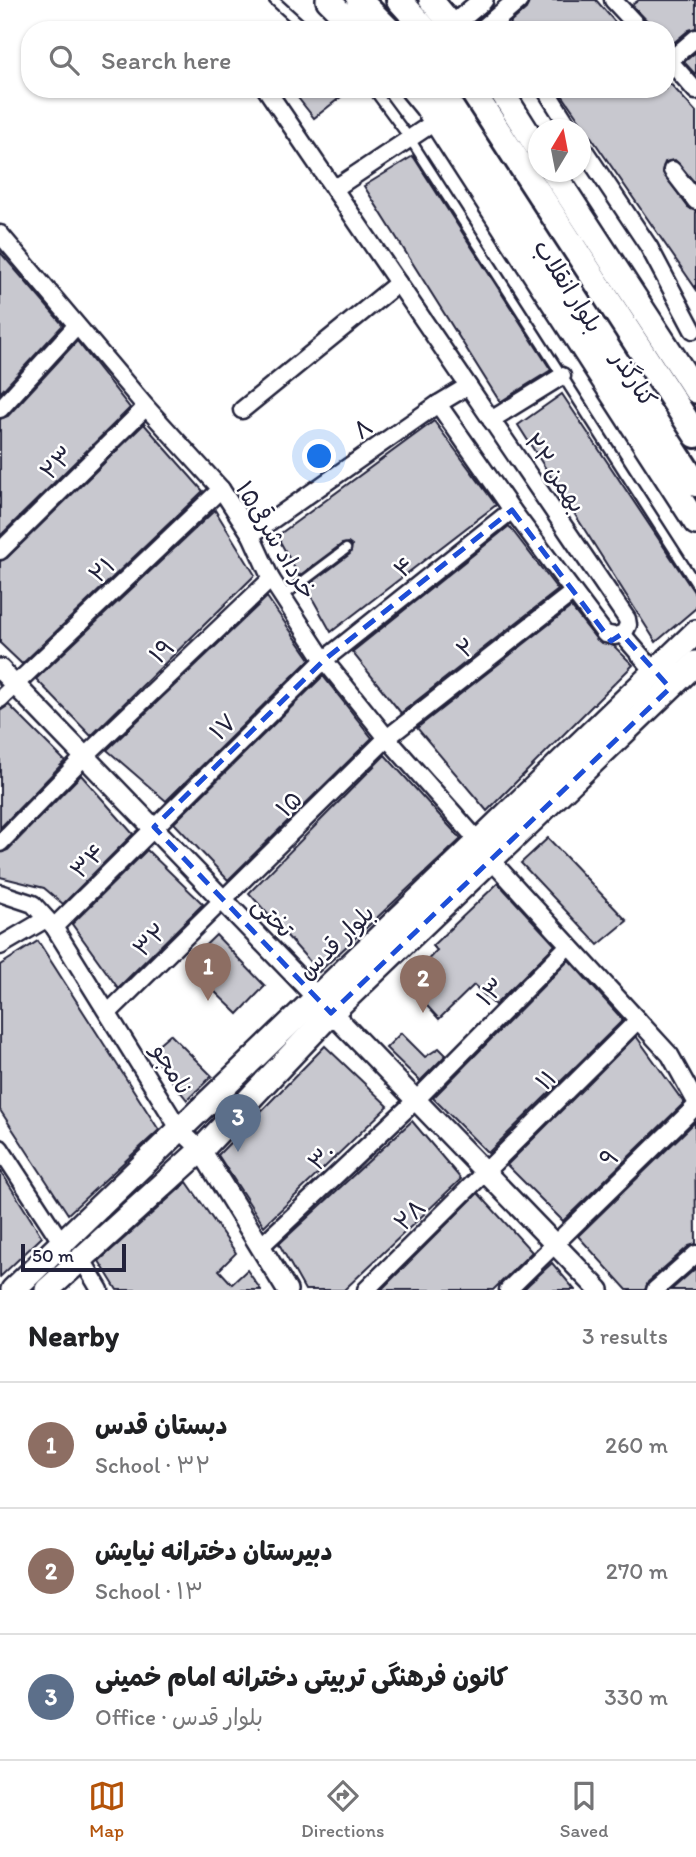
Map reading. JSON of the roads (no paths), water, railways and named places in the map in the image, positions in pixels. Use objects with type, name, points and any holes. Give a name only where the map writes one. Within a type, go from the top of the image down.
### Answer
[{"type":"main road","points":[[328,0],[349,21]]},
{"type":"main road","points":[[359,0],[380,21]]},
{"type":"main road","points":[[399,0],[418,21]]},
{"type":"main road","points":[[431,0],[460,21]]},
{"type":"main road","name":"کنارگذر","points":[[419,98],[651,434],[696,523]]},
{"type":"main road","name":"بلوار انقلاب","points":[[445,98],[541,245],[651,434],[696,484]]},
{"type":"main road","name":"بلوار انقلاب","points":[[477,98],[696,435]]},
{"type":"main road","points":[[506,98],[528,133]]},
{"type":"main road","name":"کنارگذر","points":[[560,182],[696,391]]},
{"type":"main road","points":[[541,245],[564,230]]},
{"type":"main road","name":"بلوار قدس","points":[[13,1290],[180,1129],[324,1006],[485,851],[662,680],[696,632]]},
{"type":"main road","name":"بلوار قدس","points":[[662,680],[696,663]]},
{"type":"main road","name":"بلوار قدس","points":[[47,1290],[201,1150],[324,1006]]},
{"type":"street","points":[[470,21],[483,0]]},
{"type":"street","points":[[477,21],[517,0]]},
{"type":"street","points":[[622,3],[635,21]]},
{"type":"street","points":[[675,54],[696,38]]},
{"type":"street","points":[[675,67],[696,91]]},
{"type":"street","name":"۲۲ بهمن","points":[[272,98],[627,619],[628,625],[622,634]]},
{"type":"street","points":[[551,98],[564,119]]},
{"type":"street","points":[[334,189],[436,121]]},
{"type":"street","points":[[591,160],[649,247],[694,328],[669,350]]},
{"type":"street","points":[[671,170],[696,201]]},
{"type":"street","name":"۱۵خرداد شرقی","points":[[0,234],[146,407],[221,489],[251,535],[271,579],[324,660],[387,738],[485,851],[670,1055],[696,1104]]},
{"type":"street","points":[[0,261],[13,248]]},
{"type":"street","points":[[242,410],[398,283]]},
{"type":"street","points":[[0,409],[76,326]]},
{"type":"street","points":[[491,420],[562,376]]},
{"type":"street","name":"۸","points":[[251,535],[438,404],[468,386]]},
{"type":"street","points":[[438,404],[572,593],[605,634],[622,634],[662,680]]},
{"type":"street","name":"۲۳","points":[[0,551],[146,407]]},
{"type":"street","name":"۲۱","points":[[0,699],[221,489]]},
{"type":"street","name":"۴","points":[[324,660],[512,510]]},
{"type":"street","name":"۱۹","points":[[0,844],[84,757],[271,579]]},
{"type":"street","name":"۲","points":[[387,738],[572,593]]},
{"type":"street","name":"۱۷","points":[[154,827],[324,660]]},
{"type":"street","name":"تختی","points":[[0,669],[599,1290]]},
{"type":"street","name":"۱۵","points":[[224,901],[387,738]]},
{"type":"street","name":"۳۴","points":[[0,946],[50,923],[154,827]]},
{"type":"street","name":"نامجو","points":[[0,893],[33,904],[50,923],[180,1129],[201,1150],[287,1290]]},
{"type":"street","name":"۳۲","points":[[108,1013],[224,901]]},
{"type":"street","name":"۱۳","points":[[416,1100],[569,945]]},
{"type":"street","name":"۱۱","points":[[486,1172],[638,1020]]},
{"type":"street","name":"۳۰","points":[[260,1247],[416,1100]]},
{"type":"street","name":"۹","points":[[509,1290],[696,1104]]},
{"type":"street","points":[[0,1148],[62,1243]]},
{"type":"street","name":"۲۸","points":[[366,1290],[486,1172]]},
{"type":"street","points":[[655,1290],[696,1254]]},
{"type":"street","points":[[81,1258],[100,1290]]},
{"type":"lane","points":[[274,0],[297,21]]},
{"type":"lane","points":[[380,98],[410,139],[696,583]]},
{"type":"lane","points":[[282,597],[346,549]]},
{"type":"place","name":"دبستان قدس","points":[[208,1001]]},
{"type":"place","name":"دبیرستان دخترانه نیایش","points":[[423,1013]]},
{"type":"place","name":"کانون فرهنگی تربیتی دخترانه امام خمینی","points":[[238,1152]]}]
